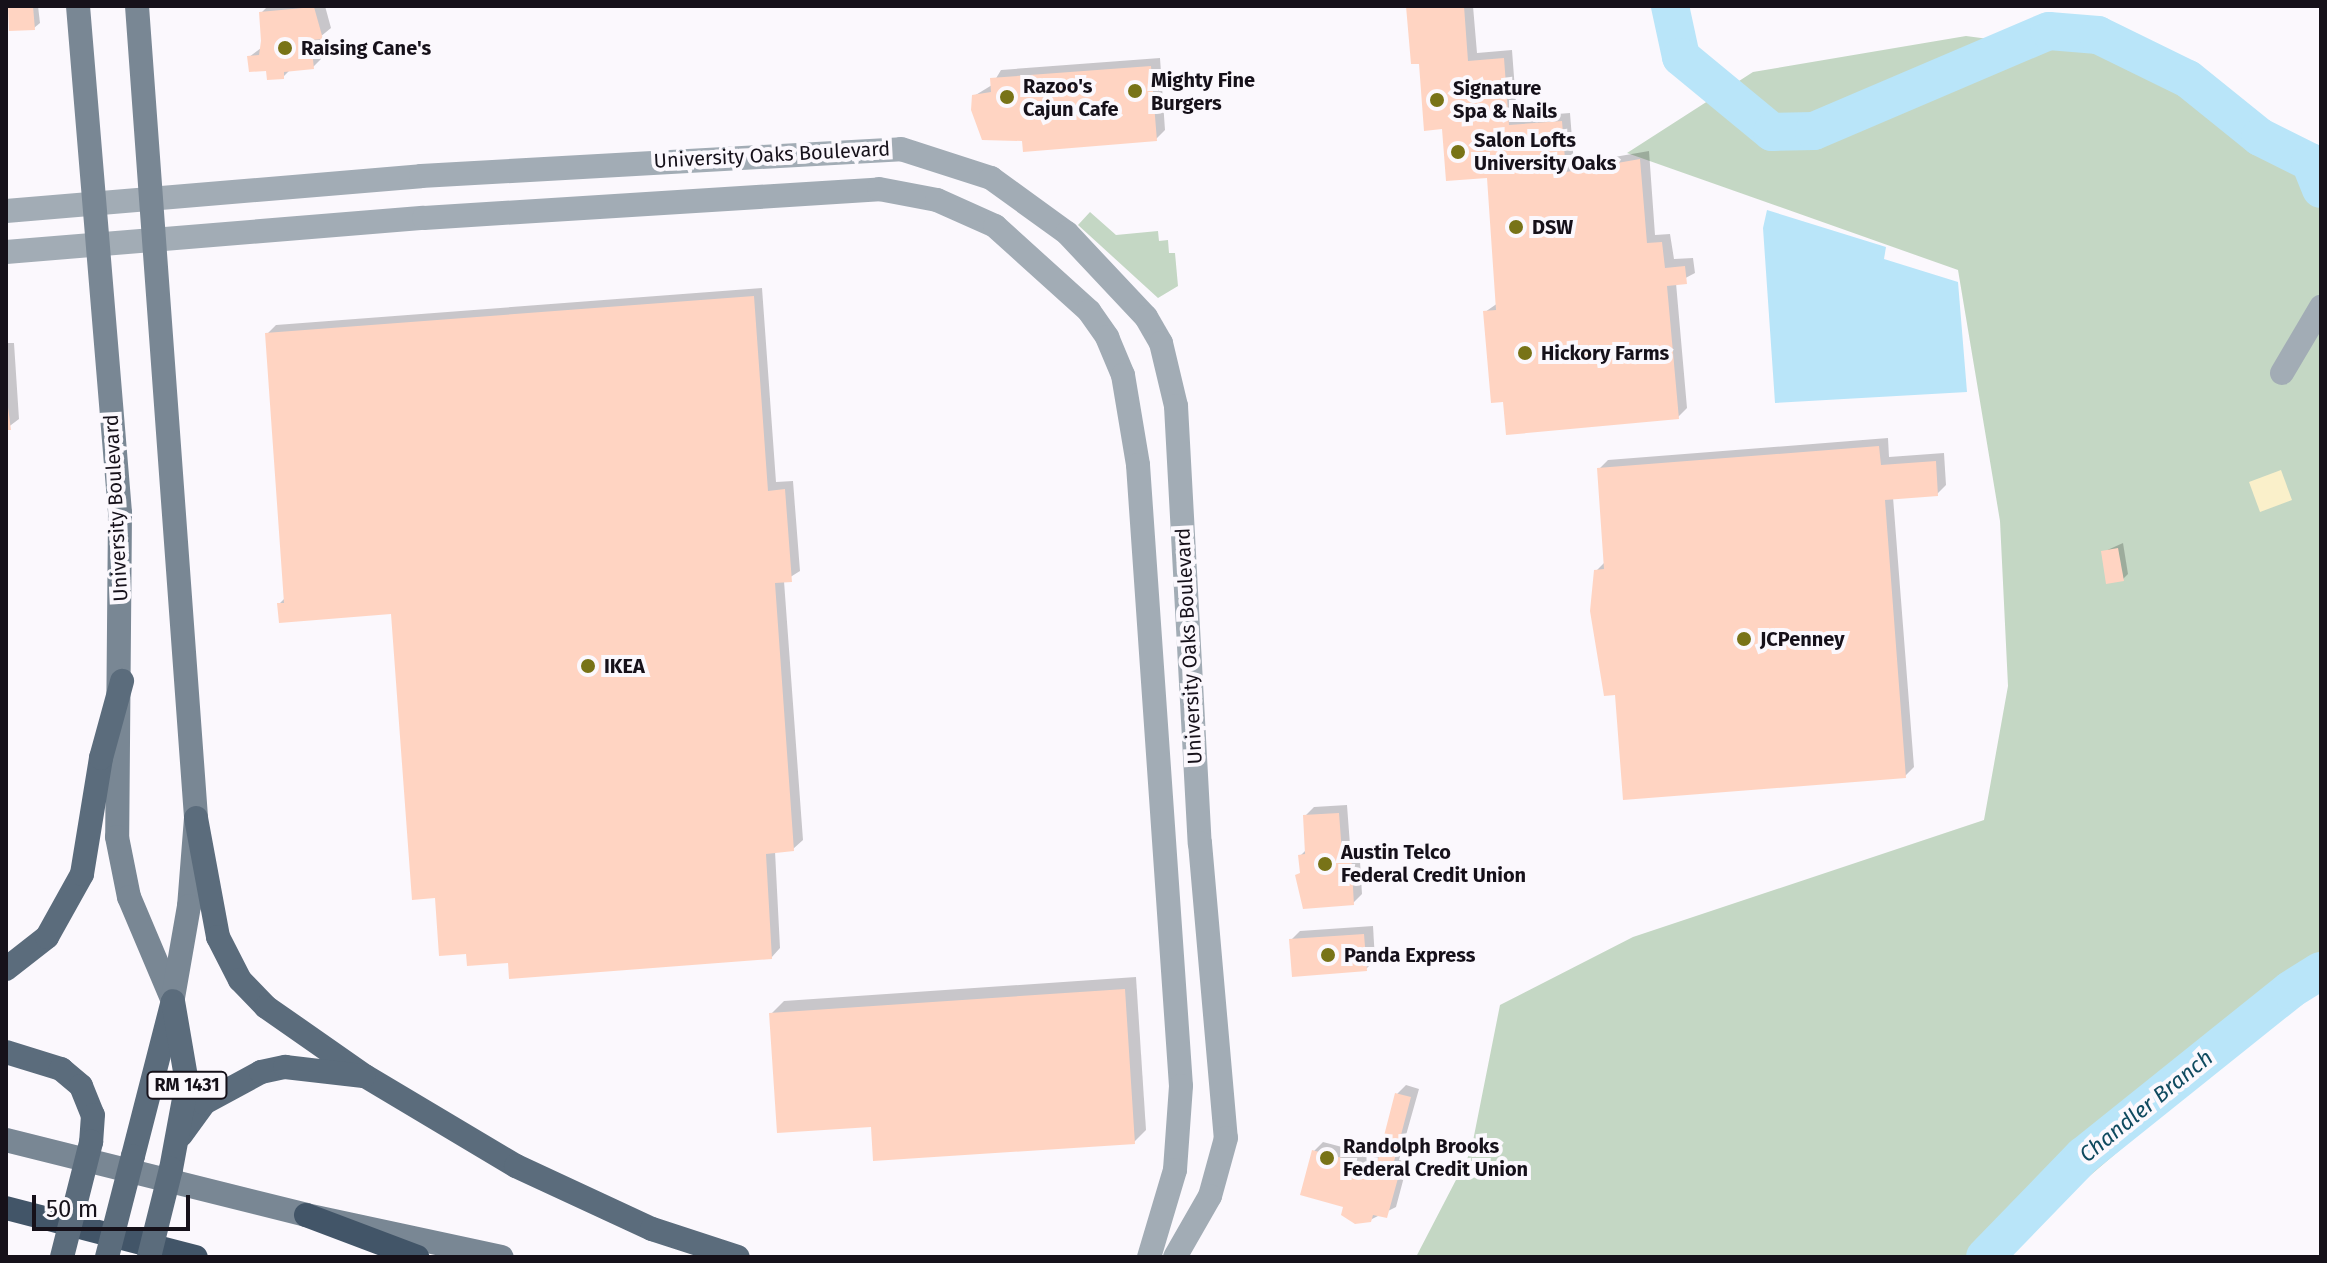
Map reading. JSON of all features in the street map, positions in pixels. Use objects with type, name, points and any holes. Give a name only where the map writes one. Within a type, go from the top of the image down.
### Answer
[{"type":"highway","points":[[6,1208],[196,1257]]},
{"type":"highway","points":[[306,1215],[417,1257]]},
{"type":"main road","name":"University Boulevard","points":[[78,6],[120,513],[122,681],[117,837],[129,897],[173,1001],[187,1083],[181,1135],[149,1257]]},
{"type":"main road","name":"University Boulevard","points":[[107,1257],[173,1001],[189,906],[196,818],[137,6]]},
{"type":"main road","points":[[6,969],[47,937],[82,874],[101,758],[122,681]]},
{"type":"main road","points":[[196,818],[218,937],[240,980],[266,1007],[365,1076],[574,1195],[738,1257]]},
{"type":"main road","points":[[6,1052],[61,1069],[81,1086],[93,1115],[91,1142],[62,1257]]},
{"type":"main road","points":[[181,1135],[204,1103],[261,1072],[296,1068],[365,1076]]},
{"type":"main road","points":[[6,1140],[306,1215],[502,1257]]},
{"type":"street","name":"University Oaks Boulevard","points":[[6,211],[95,205],[152,197],[788,152],[901,149],[991,178],[1067,233],[1146,317],[1161,343],[1176,406],[1200,843],[1226,1138],[1210,1196],[1175,1257]]},
{"type":"street","name":"University Oaks Boulevard","points":[[6,252],[424,218],[906,191],[995,226],[1089,311],[1107,337],[1123,375],[1138,465],[1181,1086],[1175,1170],[1149,1257]]},
{"type":"street","points":[[2282,373],[2321,307]]},
{"type":"green space","points":[[1966,36],[2198,67],[2321,182],[2321,978],[1995,1257],[1416,1257],[1471,1151],[1500,1005],[1633,937],[1984,820],[2008,686],[2000,521],[1958,270],[1627,153],[1753,72]]},
{"type":"green space","points":[[1090,212],[1116,235],[1158,231],[1159,241],[1168,240],[1169,253],[1175,253],[1178,286],[1158,298],[1078,225]]},
{"type":"sand","points":[[2281,470],[2292,500],[2260,512],[2249,482]]},
{"type":"water","points":[[1767,210],[1886,247],[1884,259],[1958,282],[1967,392],[1775,403],[1763,228]]},
{"type":"building","points":[[8,6],[33,6],[35,30],[9,31]]},
{"type":"building","points":[[1406,6],[1464,6],[1468,61],[1504,58],[1509,125],[1562,121],[1566,172],[1640,159],[1647,243],[1662,242],[1665,268],[1685,266],[1687,284],[1667,286],[1679,419],[1506,435],[1503,402],[1491,403],[1483,311],[1496,310],[1487,178],[1446,181],[1442,129],[1424,131],[1419,64],[1411,64]]},
{"type":"building","name":"Raising Cane's","points":[[314,7],[323,39],[311,40],[314,69],[284,72],[284,79],[267,80],[266,71],[249,72],[247,56],[259,55],[259,12]]},
{"type":"building","points":[[1151,66],[1157,141],[1023,152],[1022,141],[982,140],[971,110],[972,95],[991,92],[990,78]]},
{"type":"building","name":"IKEA","points":[[754,296],[768,491],[785,489],[792,582],[775,583],[794,851],[766,854],[772,959],[509,979],[508,963],[467,966],[466,954],[439,956],[435,898],[412,900],[391,614],[279,623],[277,603],[284,603],[265,333]]},
{"type":"building","points":[[6,392],[11,430],[6,430]]},
{"type":"building","name":"JCPenney","points":[[1879,446],[1881,465],[1936,461],[1938,496],[1885,500],[1906,778],[1623,800],[1615,695],[1604,696],[1590,611],[1594,570],[1604,569],[1597,468]]},
{"type":"building","points":[[2118,548],[2124,581],[2106,584],[2101,551]]},
{"type":"building","name":"Austin Telco Federal Credit Union","points":[[1339,813],[1342,853],[1351,853],[1354,905],[1303,909],[1295,875],[1300,873],[1298,855],[1305,854],[1303,815]]},
{"type":"building","name":"Panda Express","points":[[1364,934],[1367,971],[1292,977],[1289,939]]},
{"type":"building","points":[[1125,989],[1135,1144],[873,1161],[871,1127],[777,1133],[769,1013]]},
{"type":"building","name":"Randolph Brooks Federal Credit Union","points":[[1395,1093],[1411,1097],[1392,1169],[1400,1171],[1387,1218],[1373,1215],[1371,1222],[1355,1224],[1341,1215],[1343,1207],[1300,1195],[1312,1150],[1376,1167]]},
{"type":"waterway","points":[[1670,6],[1681,57],[1772,132],[1814,131],[2049,31],[2098,35],[2188,79],[2260,137],[2310,162],[2321,189]]},
{"type":"waterway","name":"Chandler Branch","points":[[1985,1257],[2083,1156],[2290,990],[2321,971]]},
{"type":"place","name":"Raising Cane's","points":[[285,48]]},
{"type":"place","name":"Mighty Fine Burgers","points":[[1135,91]]},
{"type":"place","name":"Razoo's Cajun Cafe","points":[[1007,97]]},
{"type":"place","name":"Signature Spa & Nails","points":[[1437,100]]},
{"type":"place","name":"Salon Lofts University Oaks","points":[[1458,152]]},
{"type":"place","name":"DSW","points":[[1516,227]]},
{"type":"place","name":"Hickory Farms","points":[[1525,353]]},
{"type":"place","name":"JCPenney","points":[[1744,639]]},
{"type":"place","name":"IKEA","points":[[588,666]]},
{"type":"place","name":"Austin Telco Federal Credit Union","points":[[1325,864]]},
{"type":"place","name":"Panda Express","points":[[1328,955]]},
{"type":"place","name":"Randolph Brooks Federal Credit Union","points":[[1327,1158]]}]
